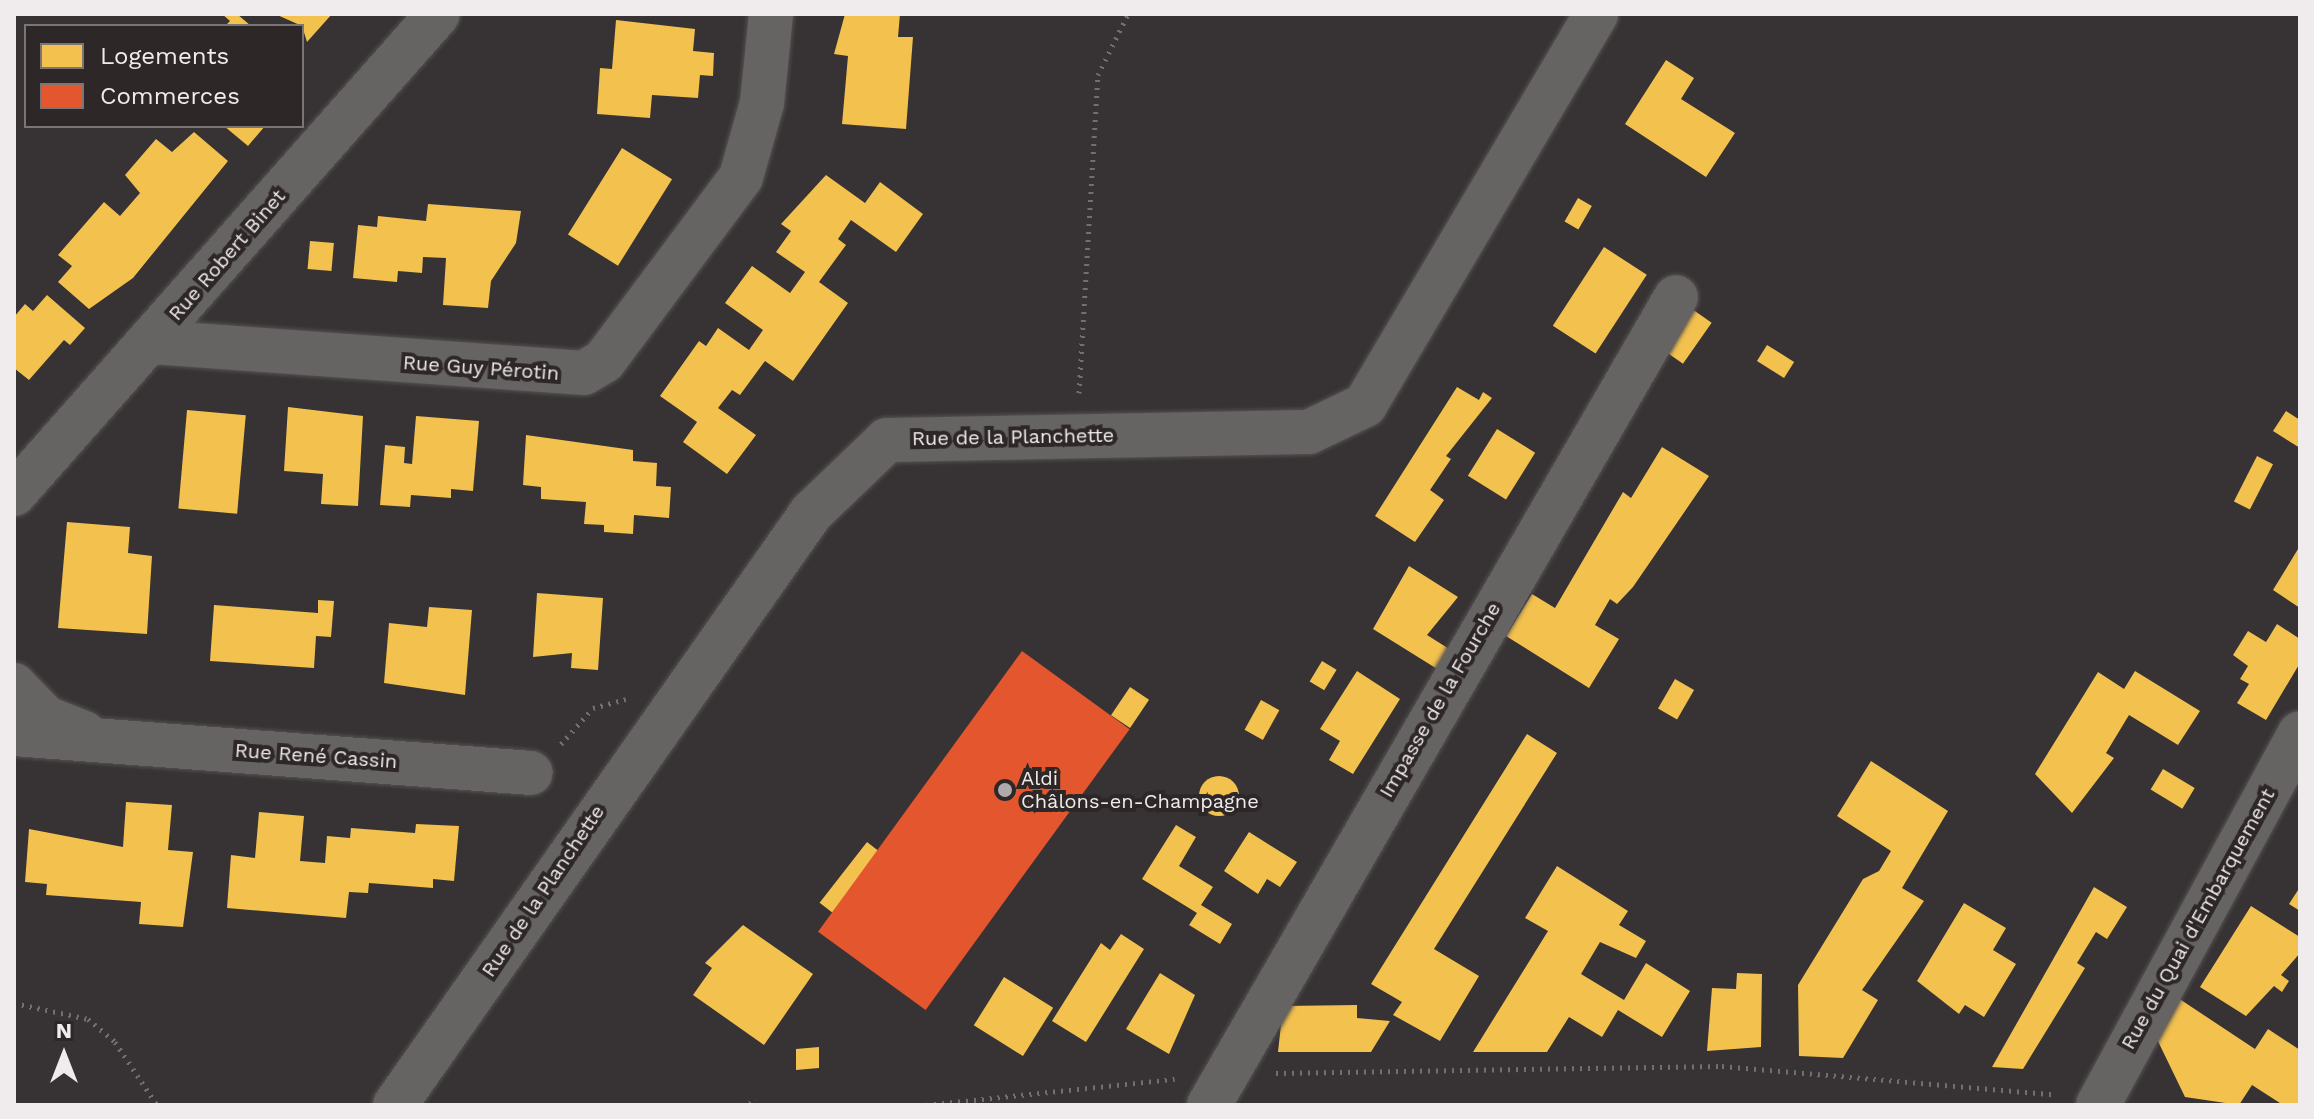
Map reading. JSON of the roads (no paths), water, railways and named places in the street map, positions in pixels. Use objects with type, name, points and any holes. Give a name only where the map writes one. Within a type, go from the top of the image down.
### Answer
[{"type":"street","name":"Rue Robert Binet","points":[[14,494],[152,342],[438,14]]},
{"type":"street","name":"Rue Guy Pérotin","points":[[152,342],[584,373],[604,361],[741,177],[762,103],[771,14]]},
{"type":"street","name":"Rue de la Planchette","points":[[395,1105],[811,513],[887,440],[1309,432],[1365,405],[1596,14]]},
{"type":"street","name":"Impasse de la Fourche","points":[[1215,1090],[1676,297]]},
{"type":"street","points":[[14,685],[46,718],[101,740]]},
{"type":"street","name":"Rue du Quai d'Embarquement","points":[[2099,1102],[2300,733]]},
{"type":"street","name":"Rue René Cassin","points":[[14,734],[531,773]]},
{"type":"place","name":"Aldi Châlons-en-Champagne","points":[[1005,790]]}]
